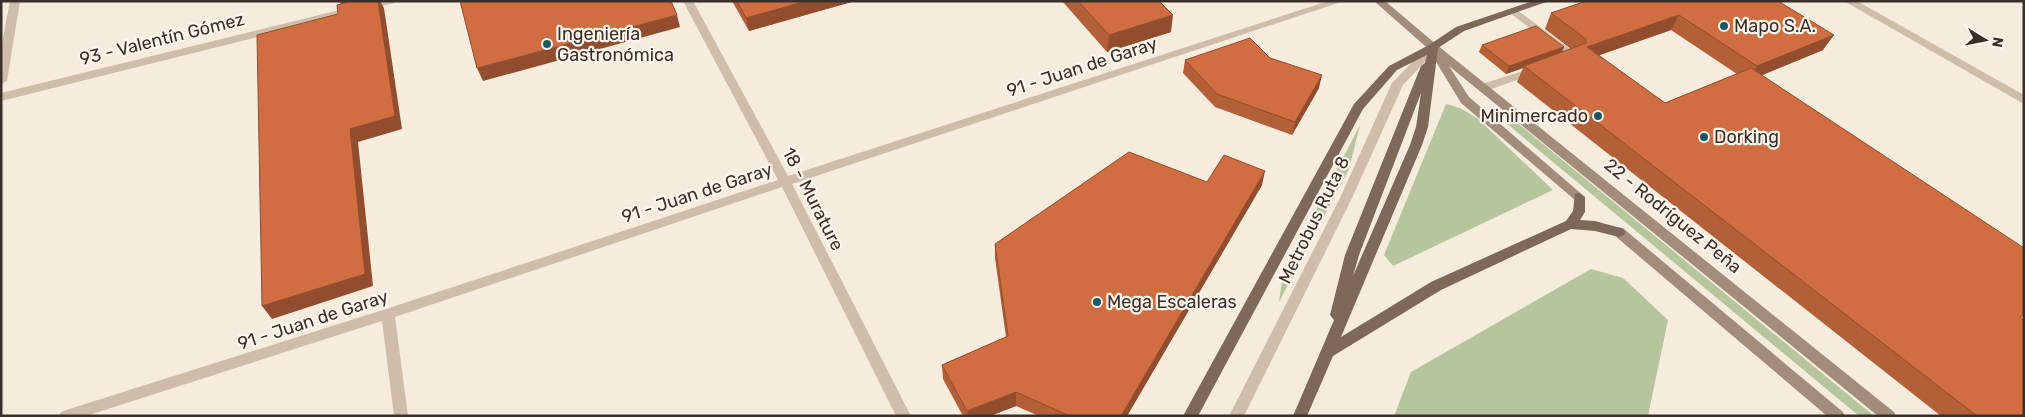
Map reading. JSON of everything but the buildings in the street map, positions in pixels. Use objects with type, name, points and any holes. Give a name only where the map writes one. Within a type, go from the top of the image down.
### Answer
[{"type":"main road","name":"22 - Rodríguez Peña","points":[[1380,1],[1433,48],[1890,416]]},
{"type":"main road","points":[[1190,416],[1358,107],[1393,68],[1433,48],[1460,29],[1544,1]]},
{"type":"main road","name":"22 - Rodríguez Peña","points":[[1433,48],[1465,100],[1579,197],[1579,212],[1570,224]]},
{"type":"main road","points":[[1300,416],[1419,136],[1422,127],[1433,48]]},
{"type":"main road","points":[[1328,352],[1352,255],[1433,48]]},
{"type":"main road","points":[[1328,352],[1436,286],[1570,224],[1595,226],[1619,232],[1838,416]]},
{"type":"street","points":[[1,81],[15,1]]},
{"type":"street","name":"93 - Valentín Gómez","points":[[1,97],[390,1]]},
{"type":"street","name":"18 - Murature","points":[[688,1],[785,182],[904,416]]},
{"type":"street","name":"91 - Juan de Garay","points":[[66,416],[388,314],[1339,1]]},
{"type":"street","points":[[1849,1],[2024,100]]},
{"type":"street","points":[[1483,88],[1574,56],[1514,11]]},
{"type":"street","name":"Metrobus Ruta 8","points":[[1236,416],[1346,198],[1398,83],[1433,48]]},
{"type":"street","points":[[388,314],[401,416]]},
{"type":"green space","points":[[1446,104],[1460,108],[1477,118],[1553,190],[1393,266],[1384,255]]},
{"type":"green space","points":[[1515,121],[1874,416],[1859,416],[1506,123]]},
{"type":"green space","points":[[1360,125],[1349,169],[1279,302],[1283,274]]},
{"type":"green space","points":[[1591,269],[1623,278],[1668,320],[1648,416],[1394,416],[1411,372]]},
{"type":"place","name":"Mapo S.A.","points":[[1724,26]]},
{"type":"place","name":"Ingeniería Gastronómica","points":[[547,44]]},
{"type":"place","name":"Minimercado","points":[[1598,116]]},
{"type":"place","name":"Dorking","points":[[1704,137]]},
{"type":"place","name":"Mega Escaleras","points":[[1097,302]]}]
